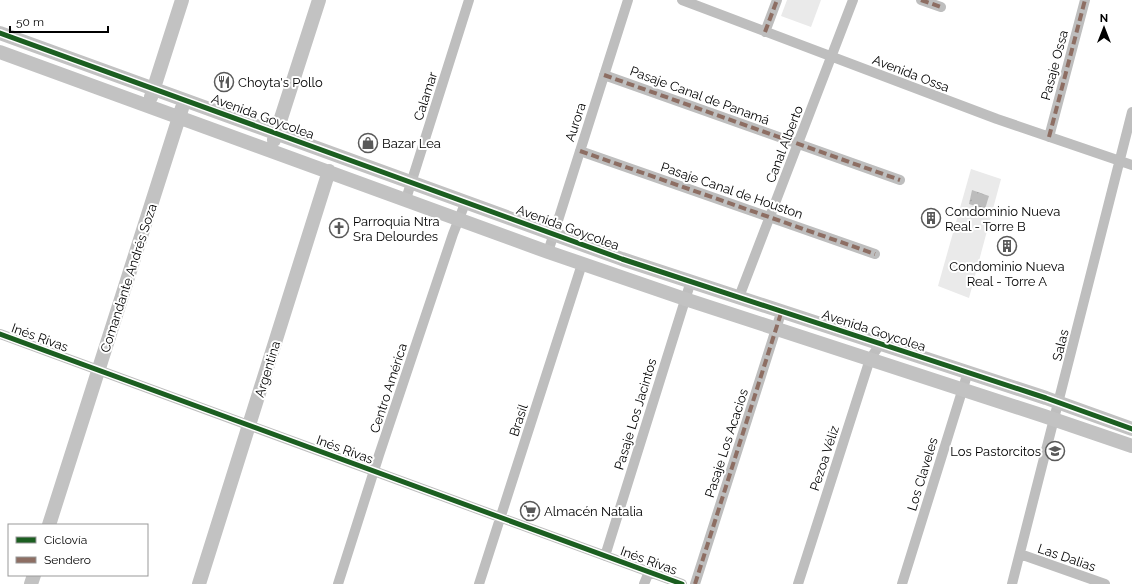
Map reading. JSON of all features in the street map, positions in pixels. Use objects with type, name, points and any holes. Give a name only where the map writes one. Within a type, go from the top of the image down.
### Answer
[{"type":"street","points":[[148,106],[182,0]]},
{"type":"street","points":[[271,150],[319,0]]},
{"type":"street","name":"Calamar","points":[[406,200],[469,0]]},
{"type":"street","name":"Aurora","points":[[548,252],[628,0]]},
{"type":"street","name":"Avenida Ossa","points":[[682,0],[831,57],[1049,137],[1132,165]]},
{"type":"street","points":[[765,32],[777,0]]},
{"type":"street","name":"Canal Alberto","points":[[739,296],[853,0]]},
{"type":"street","points":[[921,0],[941,7]]},
{"type":"street","name":"Pasaje Ossa","points":[[1049,137],[1084,0]]},
{"type":"street","name":"Avenida Goycolea","points":[[0,33],[622,258],[1058,402],[1132,429]]},
{"type":"street","points":[[0,52],[582,264],[1132,446]]},
{"type":"street","name":"Pasaje Canal de Panamá","points":[[604,75],[900,180]]},
{"type":"street","name":"Comandante Andrés Soza","points":[[49,524],[185,99]]},
{"type":"street","name":"Salas","points":[[1012,584],[1132,112]]},
{"type":"street","name":"Pasaje Canal de Houston","points":[[580,151],[875,254]]},
{"type":"street","name":"Argentina","points":[[199,584],[250,426],[334,153]]},
{"type":"street","name":"Centro América","points":[[338,584],[458,219],[466,201]]},
{"type":"street","name":"Brasil","points":[[479,584],[582,264]]},
{"type":"street","name":"Pasaje Los Jacintos","points":[[605,556],[691,281]]},
{"type":"street","name":"Pasaje Los Acacios","points":[[695,584],[782,310]]},
{"type":"street","name":"Inés Rivas","points":[[0,334],[682,584]]},
{"type":"street","name":"Pezoa Véliz","points":[[798,584],[870,359],[881,343]]},
{"type":"street","name":"Los Claveles","points":[[902,584],[968,372]]},
{"type":"street","name":"Las Dalias","points":[[1020,554],[1105,584]]},
{"type":"street","points":[[644,584],[649,572]]},
{"type":"shaded area","points":[[787,0],[821,0],[811,27],[781,16]]},
{"type":"shaded area","points":[[971,169],[1001,179],[969,298],[938,286]]},
{"type":"water","points":[[972,190],[989,196],[985,209],[969,204]]},
{"type":"marked path","points":[[765,32],[777,0]]},
{"type":"marked path","points":[[921,0],[941,7]]},
{"type":"marked path","points":[[1049,137],[1085,0]]},
{"type":"marked path","points":[[604,75],[900,180]]},
{"type":"marked path","points":[[580,151],[875,254]]},
{"type":"marked path","points":[[695,584],[782,310]]},
{"type":"cycle path","points":[[0,33],[622,259],[1046,398],[1132,429]]},
{"type":"cycle path","points":[[0,334],[682,584]]},
{"type":"place","name":"Choyta's Pollo","points":[[224,82]]},
{"type":"place","name":"Bazar Lea","points":[[368,143]]},
{"type":"place","name":"Condominio Nueva Real - Torre B","points":[[931,218]]},
{"type":"place","name":"Parroquia Ntra Sra Delourdes","points":[[339,228]]},
{"type":"place","name":"Condominio Nueva Real - Torre A","points":[[1007,246]]},
{"type":"place","name":"Los Pastorcitos","points":[[1055,451]]},
{"type":"place","name":"Almacén Natalia","points":[[530,511]]}]
